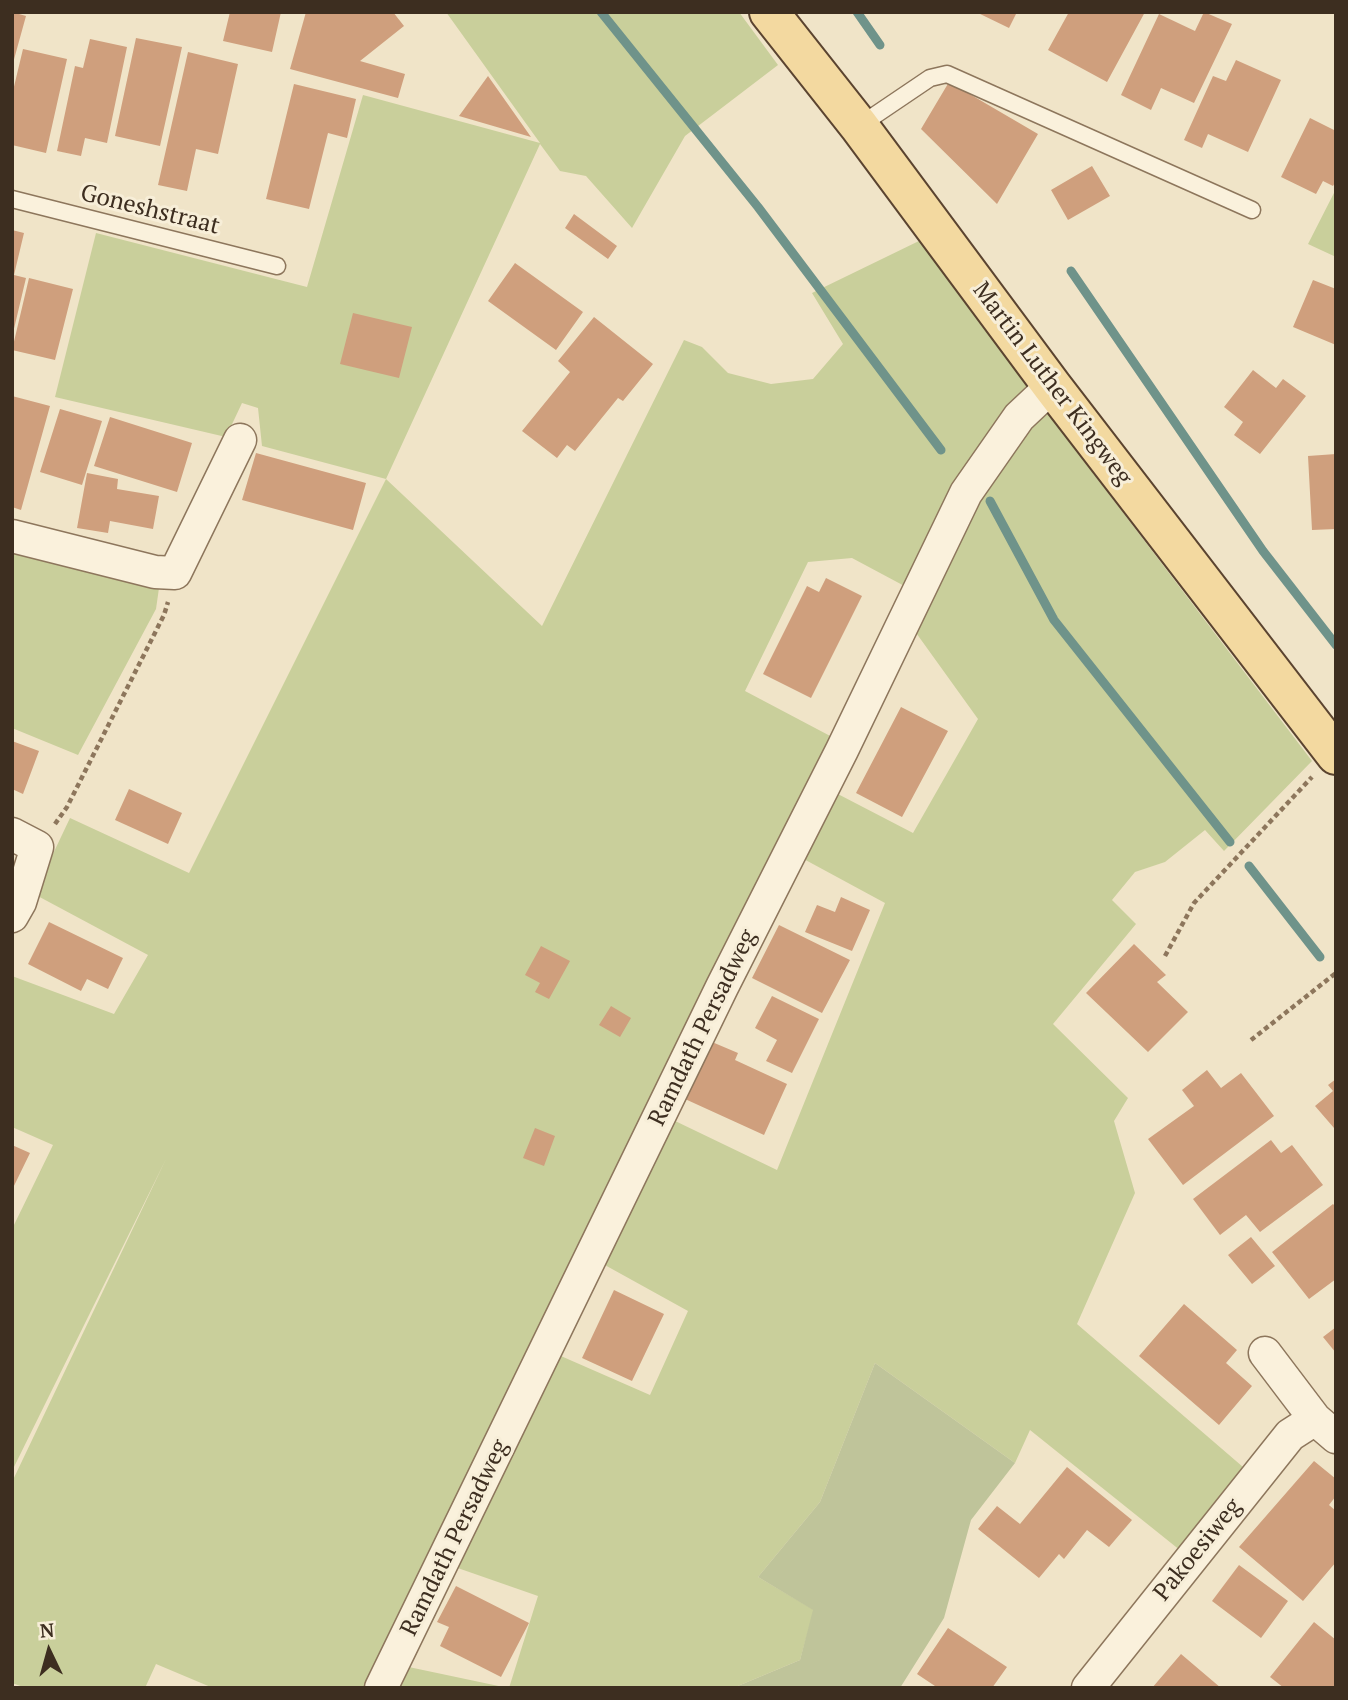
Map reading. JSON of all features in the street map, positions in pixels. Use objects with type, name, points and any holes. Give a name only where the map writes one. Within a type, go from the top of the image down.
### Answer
[{"type":"main road","name":"Martin Luther Kingweg","points":[[769,12],[859,126],[1052,386],[1335,754]]},
{"type":"street","name":"Ramdath Persadweg","points":[[381,1688],[966,493],[1019,417],[1052,386]]},
{"type":"street","points":[[12,536],[155,572],[175,573],[240,440]]},
{"type":"street","points":[[12,916],[20,902],[25,840]]},
{"type":"street","points":[[1265,1353],[1326,1428]]},
{"type":"street","name":"Pakoesiweg","points":[[1088,1688],[1290,1435],[1326,1428]]},
{"type":"lane","points":[[859,126],[930,78],[947,74],[1252,210]]},
{"type":"lane","name":"Goneshstraat","points":[[12,199],[276,266]]},
{"type":"path","points":[[25,840],[67,807],[164,615],[175,573]]},
{"type":"path","points":[[1165,956],[1194,902],[1335,754]]},
{"type":"path","points":[[1251,1040],[1336,973]]},
{"type":"green space","points":[[446,12],[739,12],[778,65],[685,136],[632,228],[586,176],[560,171],[540,144],[386,479],[262,446],[258,408],[242,403],[226,437],[55,397],[96,233],[307,287],[363,95],[540,143]]},
{"type":"green space","points":[[1336,189],[1336,257],[1308,244]]},
{"type":"green space","points":[[921,240],[1033,393],[910,589],[852,558],[808,562],[745,691],[834,738],[371,1688],[213,1688],[156,1664],[145,1688],[26,1688],[12,1683],[12,1482],[166,1159],[12,1471],[12,1229],[53,1145],[12,1127],[12,976],[114,1014],[148,955],[34,894],[70,818],[189,873],[386,479],[542,626],[684,340],[702,347],[728,373],[771,384],[813,379],[843,344],[812,293]]},
{"type":"green space","points":[[1048,414],[1312,761],[1224,851],[1205,830],[1165,862],[1135,872],[1112,900],[1136,924],[1053,1024],[1128,1098],[1114,1121],[1135,1193],[1077,1324],[1243,1467],[1181,1551],[1030,1430],[1015,1463],[875,1363],[820,1502],[758,1577],[814,1610],[800,1660],[733,1688],[509,1688],[538,1596],[452,1566],[554,1353],[650,1395],[688,1311],[603,1264],[671,1119],[777,1170],[885,903],[800,857],[834,792],[913,833],[978,719],[914,630],[963,522],[1021,431]]},
{"type":"green space","points":[[12,549],[159,588],[156,609],[78,755],[12,728]]},
{"type":"green space","points":[[875,1363],[1015,1463],[971,1520],[944,1618],[900,1688],[733,1688],[800,1660],[813,1610],[758,1577],[820,1502]]},
{"type":"green space","points":[[404,1666],[508,1688],[393,1688]]},
{"type":"building","points":[[12,12],[26,16],[13,63],[12,63]]},
{"type":"building","points":[[230,12],[281,12],[272,52],[223,41]]},
{"type":"building","points":[[306,12],[393,12],[404,26],[360,61],[405,74],[398,98],[290,69]]},
{"type":"building","points":[[976,12],[1017,12],[1009,28]]},
{"type":"building","points":[[1069,12],[1145,12],[1107,82],[1048,50]]},
{"type":"building","points":[[1204,12],[1232,24],[1194,103],[1161,88],[1151,110],[1121,95],[1159,14],[1195,31]]},
{"type":"building","points":[[136,38],[182,47],[160,146],[115,136]]},
{"type":"building","points":[[90,39],[127,47],[107,143],[85,138],[81,156],[57,151],[75,66],[83,68]]},
{"type":"building","points":[[23,49],[67,59],[46,153],[12,145],[12,95]]},
{"type":"building","points":[[188,52],[238,64],[218,154],[196,149],[187,191],[158,185]]},
{"type":"building","points":[[1236,60],[1281,80],[1248,152],[1208,134],[1202,148],[1184,140],[1213,76],[1226,81]]},
{"type":"building","points":[[488,76],[531,137],[459,116]]},
{"type":"building","points":[[949,82],[1038,134],[997,204],[921,129]]},
{"type":"building","points":[[294,84],[356,99],[347,138],[328,133],[309,209],[266,199]]},
{"type":"building","points":[[1310,118],[1336,131],[1336,181],[1333,186],[1323,181],[1316,194],[1281,177]]},
{"type":"building","points":[[1092,166],[1110,196],[1068,220],[1051,190]]},
{"type":"building","points":[[574,214],[617,246],[608,259],[565,228]]},
{"type":"building","points":[[12,230],[24,233],[14,275],[26,278],[13,333]]},
{"type":"building","points":[[515,263],[583,312],[556,350],[488,301]]},
{"type":"building","points":[[29,278],[73,289],[55,360],[12,350]]},
{"type":"building","points":[[1313,280],[1336,289],[1336,345],[1293,327]]},
{"type":"building","points":[[353,313],[412,327],[399,378],[340,364]]},
{"type":"building","points":[[594,317],[653,364],[623,401],[618,398],[575,451],[567,445],[557,458],[522,431],[570,372],[558,361]]},
{"type":"building","points":[[1253,370],[1276,388],[1283,379],[1306,396],[1260,454],[1234,435],[1243,422],[1224,407]]},
{"type":"building","points":[[12,396],[50,406],[21,510],[12,507]]},
{"type":"building","points":[[60,409],[102,421],[82,485],[40,472]]},
{"type":"building","points":[[110,417],[192,443],[177,492],[94,466]]},
{"type":"building","points":[[256,453],[366,483],[353,530],[242,500]]},
{"type":"building","points":[[1336,454],[1336,529],[1312,530],[1308,456]]},
{"type":"building","points":[[87,473],[118,479],[117,489],[159,496],[153,529],[110,521],[108,533],[77,528]]},
{"type":"building","points":[[826,578],[862,596],[811,698],[763,674],[807,586],[819,592]]},
{"type":"building","points":[[901,707],[948,731],[902,817],[856,793]]},
{"type":"building","points":[[12,741],[39,751],[23,794],[12,789]]},
{"type":"building","points":[[129,789],[182,813],[168,844],[115,820]]},
{"type":"building","points":[[841,897],[870,910],[852,951],[805,932],[817,905],[835,912]]},
{"type":"building","points":[[49,922],[123,958],[108,989],[87,979],[81,991],[28,964]]},
{"type":"building","points":[[779,925],[850,960],[822,1013],[752,978]]},
{"type":"building","points":[[1134,944],[1166,975],[1157,982],[1188,1012],[1148,1052],[1086,993]]},
{"type":"building","points":[[541,946],[570,961],[549,999],[535,992],[540,983],[525,975]]},
{"type":"building","points":[[772,996],[819,1019],[792,1073],[766,1061],[777,1040],[755,1028]]},
{"type":"building","points":[[611,1006],[631,1018],[620,1037],[599,1025]]},
{"type":"building","points":[[712,1042],[738,1053],[735,1060],[787,1084],[764,1135],[685,1099]]},
{"type":"building","points":[[1207,1070],[1221,1088],[1241,1073],[1274,1116],[1183,1185],[1148,1139],[1194,1106],[1182,1090]]},
{"type":"building","points":[[1336,1079],[1334,1128],[1315,1106],[1333,1091],[1328,1085]]},
{"type":"building","points":[[535,1128],[555,1136],[544,1166],[523,1158]]},
{"type":"building","points":[[1271,1140],[1281,1153],[1292,1145],[1323,1185],[1260,1232],[1246,1215],[1220,1235],[1193,1199]]},
{"type":"building","points":[[12,1145],[30,1153],[12,1190]]},
{"type":"building","points":[[1333,1204],[1336,1207],[1336,1279],[1309,1299],[1272,1252]]},
{"type":"building","points":[[1251,1237],[1275,1266],[1252,1284],[1228,1255]]},
{"type":"building","points":[[614,1290],[664,1314],[632,1381],[582,1358]]},
{"type":"building","points":[[1184,1304],[1237,1350],[1226,1363],[1252,1386],[1219,1425],[1139,1356]]},
{"type":"building","points":[[1336,1327],[1336,1353],[1323,1337]]},
{"type":"building","points":[[1314,1461],[1336,1479],[1336,1496],[1329,1505],[1336,1511],[1336,1562],[1303,1601],[1239,1547]]},
{"type":"building","points":[[1067,1467],[1132,1520],[1109,1547],[1087,1530],[1064,1559],[1059,1554],[1039,1578],[978,1529],[997,1506],[1020,1524]]},
{"type":"building","points":[[1239,1565],[1288,1601],[1261,1638],[1212,1601]]},
{"type":"building","points":[[456,1586],[529,1623],[501,1677],[440,1646],[449,1627],[437,1622]]},
{"type":"building","points":[[1314,1622],[1336,1640],[1336,1688],[1284,1688],[1270,1677]]},
{"type":"building","points":[[948,1628],[1007,1667],[992,1688],[938,1688],[917,1674]]},
{"type":"building","points":[[1181,1654],[1221,1688],[1152,1688]]},
{"type":"waterway","points":[[601,12],[758,207],[941,450]]},
{"type":"waterway","points":[[857,12],[880,45]]},
{"type":"waterway","points":[[1071,271],[1263,551],[1336,645]]},
{"type":"waterway","points":[[990,501],[1054,620],[1230,842]]},
{"type":"waterway","points":[[1249,866],[1320,957]]}]
